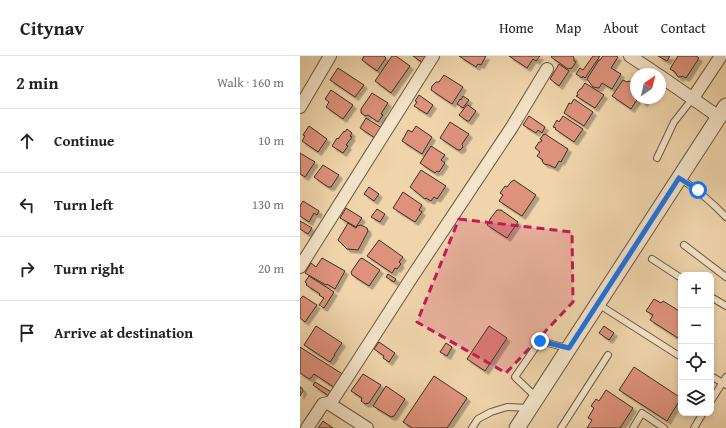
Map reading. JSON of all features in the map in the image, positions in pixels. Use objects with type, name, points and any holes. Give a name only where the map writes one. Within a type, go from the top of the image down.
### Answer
[{"type":"street","points":[[300,107],[330,56]]},
{"type":"street","points":[[300,267],[433,56]]},
{"type":"street","points":[[630,56],[649,68]]},
{"type":"street","points":[[693,98],[719,57]]},
{"type":"street","points":[[330,404],[412,277],[512,127],[548,69]]},
{"type":"street","points":[[517,428],[723,112],[693,98],[666,80]]},
{"type":"street","points":[[307,428],[323,404],[328,403],[366,428]]},
{"type":"lane","points":[[657,158],[674,122],[693,98]]},
{"type":"lane","points":[[679,178],[698,190],[726,217]]},
{"type":"lane","points":[[684,245],[726,277]]},
{"type":"lane","points":[[652,259],[678,276]]},
{"type":"lane","points":[[714,299],[726,306]]},
{"type":"lane","points":[[598,304],[678,355]]},
{"type":"lane","points":[[472,428],[478,419],[491,412],[507,407],[533,403],[515,377],[540,341],[569,348]]},
{"type":"lane","points":[[561,428],[608,355]]},
{"type":"lane","points":[[714,377],[725,382],[714,397]]},
{"type":"lane","points":[[633,428],[642,414],[664,428]]},
{"type":"lane","points":[[694,428],[701,416]]},
{"type":"highlighted area","points":[[459,219],[572,232],[573,302],[506,373],[417,322]]},
{"type":"building","points":[[364,56],[384,56],[386,58],[377,71],[362,60]]},
{"type":"building","points":[[392,56],[396,56],[410,66],[391,93],[375,81]]},
{"type":"building","points":[[413,56],[425,56],[426,58],[423,63]]},
{"type":"building","points":[[459,56],[486,56],[481,65],[478,64],[476,67]]},
{"type":"building","points":[[509,56],[540,56],[536,61],[533,59],[527,68]]},
{"type":"building","points":[[573,56],[574,61],[576,62],[572,68],[568,69],[551,57]]},
{"type":"building","points":[[593,56],[600,56],[585,78],[583,76],[582,78],[576,74],[580,68],[583,70]]},
{"type":"building","points":[[603,56],[618,57],[611,68],[621,74],[612,89],[602,83],[599,88],[593,87],[587,79]]},
{"type":"building","points":[[658,56],[670,56],[667,61]]},
{"type":"building","points":[[678,56],[696,56],[699,58],[686,78],[682,76],[678,77],[675,72],[670,69]]},
{"type":"building","points":[[559,64],[569,71],[559,86],[550,79]]},
{"type":"building","points":[[338,68],[364,85],[355,97],[330,80]]},
{"type":"building","points":[[444,75],[463,87],[452,104],[431,90],[432,86],[436,82],[439,82]]},
{"type":"building","points":[[623,80],[627,82],[630,81],[630,104],[634,104],[631,109],[612,96]]},
{"type":"building","points":[[585,83],[604,95],[595,108],[576,96]]},
{"type":"building","points":[[331,90],[353,105],[343,119],[326,107],[329,102],[325,99]]},
{"type":"building","points":[[372,93],[388,103],[378,122],[368,115],[365,116],[361,113],[361,109]]},
{"type":"building","points":[[419,95],[433,105],[427,114],[414,106]]},
{"type":"building","points":[[463,96],[469,100],[463,108],[457,104]]},
{"type":"building","points":[[574,99],[593,112],[584,126],[564,113],[569,103],[571,104]]},
{"type":"building","points":[[467,105],[476,111],[469,121],[459,115]]},
{"type":"building","points":[[529,116],[545,127],[542,133],[538,130],[536,133],[523,125]]},
{"type":"building","points":[[563,116],[583,129],[574,142],[553,127],[557,120],[559,122]]},
{"type":"building","points":[[366,118],[382,128],[375,138],[360,128]]},
{"type":"building","points":[[450,122],[469,134],[460,150],[440,138]]},
{"type":"building","points":[[309,126],[327,139],[318,152],[302,141],[305,136],[303,135]]},
{"type":"building","points":[[416,126],[432,137],[422,154],[402,141],[408,130],[412,132]]},
{"type":"building","points":[[347,129],[352,133],[350,136],[352,137],[346,145],[348,146],[343,153],[332,146],[337,138],[338,139]]},
{"type":"building","points":[[545,134],[568,149],[561,162],[559,161],[555,168],[544,164],[542,161],[543,160],[537,156],[540,152],[535,148],[539,142],[541,142],[542,140],[540,139]]},
{"type":"building","points":[[431,146],[445,155],[441,160],[445,163],[439,172],[437,171],[435,173],[420,163]]},
{"type":"building","points":[[300,153],[315,162],[305,177],[300,174]]},
{"type":"building","points":[[323,165],[339,175],[331,187],[328,187],[314,177]]},
{"type":"building","points":[[421,170],[446,186],[437,199],[434,197],[431,201],[426,198],[425,199],[410,187]]},
{"type":"building","points":[[514,180],[536,195],[522,216],[499,201],[503,195],[500,193],[505,186],[507,187]]},
{"type":"building","points":[[369,187],[379,194],[374,201],[364,194]]},
{"type":"building","points":[[403,192],[422,205],[419,210],[422,212],[415,222],[393,208]]},
{"type":"building","points":[[303,201],[319,211],[317,215],[314,213],[309,222],[300,216],[300,206]]},
{"type":"building","points":[[346,208],[362,218],[356,227],[340,218]]},
{"type":"building","points":[[377,209],[385,214],[380,222],[371,217]]},
{"type":"building","points":[[497,210],[501,210],[518,222],[507,238],[487,225]]},
{"type":"building","points":[[300,221],[312,228],[308,234],[300,229]]},
{"type":"building","points":[[348,223],[356,228],[357,226],[361,225],[367,228],[368,231],[358,250],[347,249],[338,240]]},
{"type":"building","points":[[379,240],[403,257],[399,262],[401,264],[397,269],[395,268],[392,273],[367,256]]},
{"type":"building","points":[[322,258],[345,271],[335,289],[305,273],[311,263],[316,267]]},
{"type":"building","points":[[362,258],[380,270],[369,286],[352,275],[351,272]]},
{"type":"building","points":[[388,274],[396,279],[394,282],[386,277]]},
{"type":"building","points":[[309,276],[334,292],[324,308],[319,305],[324,298],[306,285],[307,284],[305,282]]},
{"type":"building","points":[[303,296],[317,305],[305,322],[300,318],[300,299]]},
{"type":"building","points":[[654,299],[661,303],[663,301],[678,310],[678,338],[650,320],[653,315],[646,311]]},
{"type":"building","points":[[316,326],[342,343],[330,362],[304,345]]},
{"type":"building","points":[[489,326],[507,338],[485,371],[467,359]]},
{"type":"building","points":[[604,326],[614,333],[609,340],[599,333]]},
{"type":"building","points":[[379,342],[395,353],[389,362],[383,358],[384,356],[374,349]]},
{"type":"building","points":[[446,343],[452,347],[447,356],[440,352]]},
{"type":"building","points":[[300,347],[344,375],[335,388],[314,374],[309,379],[300,373]]},
{"type":"building","points":[[634,367],[678,396],[678,403],[667,421],[619,390]]},
{"type":"building","points":[[363,374],[381,385],[369,403],[365,404],[361,401],[362,398],[351,391]]},
{"type":"building","points":[[434,376],[467,398],[447,428],[412,428],[403,422]]},
{"type":"building","points":[[315,382],[333,393],[330,397],[313,385]]},
{"type":"building","points":[[386,386],[405,399],[394,416],[391,417],[373,406]]},
{"type":"building","points":[[300,387],[303,391],[300,396]]},
{"type":"building","points":[[606,390],[633,408],[620,428],[587,428],[592,420],[588,418],[594,408],[591,406],[596,399],[599,401]]},
{"type":"building","points":[[323,421],[333,428],[318,428]]},
{"type":"route","points":[[540,341],[569,348],[679,178],[698,190]]}]
